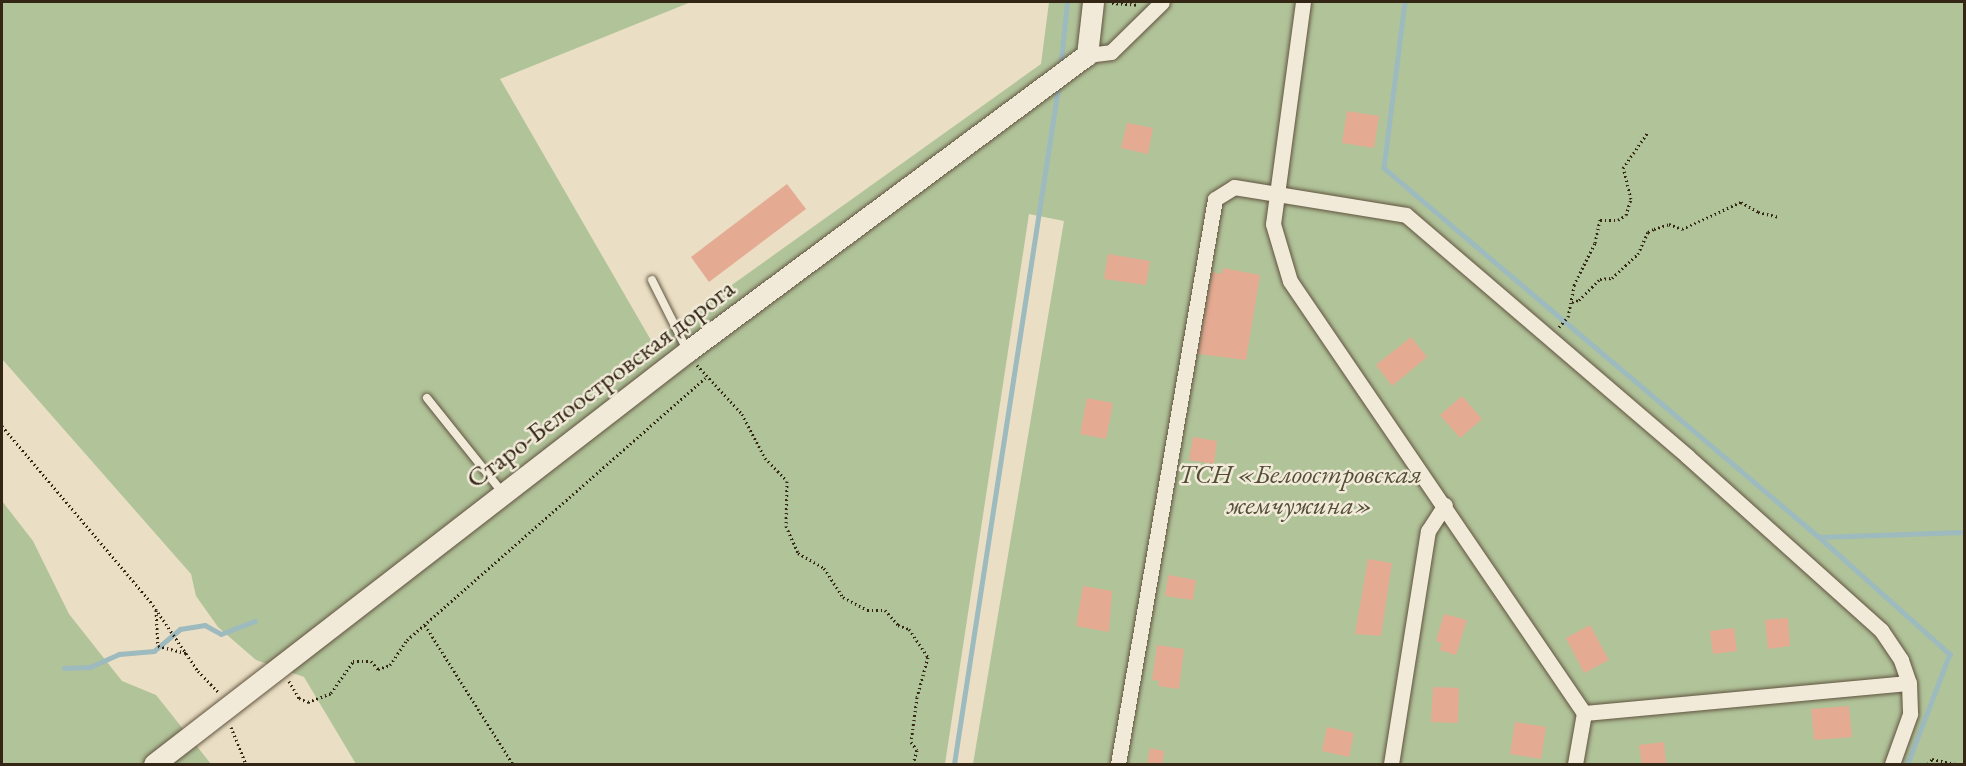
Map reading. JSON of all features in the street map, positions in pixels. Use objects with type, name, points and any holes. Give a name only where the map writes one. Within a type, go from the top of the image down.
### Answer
[{"type":"street","points":[[1093,2],[1087,55],[1112,52],[1162,2]]},
{"type":"street","points":[[1303,2],[1275,193],[1273,224],[1290,281],[1445,505],[1584,713],[1575,765]]},
{"type":"street","name":"Старо-Белоостровская дорога","points":[[154,765],[228,705],[687,351],[1087,55]]},
{"type":"street","points":[[1118,765],[1215,199],[1234,187],[1406,215],[1687,456],[1881,630],[1901,660],[1908,682],[1910,714],[1892,765]]},
{"type":"street","points":[[1391,765],[1428,531],[1445,505]]},
{"type":"street","points":[[1584,713],[1908,682]]},
{"type":"lane","points":[[652,280],[687,351]]},
{"type":"lane","points":[[427,398],[503,494]]},
{"type":"path","points":[[1105,2],[1140,6],[1144,2]]},
{"type":"path","points":[[1561,325],[1568,317],[1574,285],[1595,243],[1600,220],[1618,220],[1629,208],[1631,199],[1623,168],[1648,132]]},
{"type":"path","points":[[1572,302],[1579,300],[1600,279],[1612,278],[1638,254],[1648,232],[1654,229],[1669,224],[1682,229],[1741,202],[1758,213],[1779,217]]},
{"type":"path","points":[[687,351],[705,378],[742,414],[765,458],[787,481],[786,526],[798,553],[824,568],[843,597],[867,610],[885,610],[898,625],[909,629],[928,657],[916,698],[911,742],[917,750],[914,765]]},
{"type":"path","points":[[271,672],[290,682],[299,698],[308,702],[331,693],[353,662],[371,661],[378,669],[390,665],[407,640],[705,378]]},
{"type":"path","points":[[2,426],[156,609],[207,683],[228,705],[246,765]]},
{"type":"path","points":[[156,609],[158,646],[186,653]]},
{"type":"path","points":[[424,625],[513,765]]},
{"type":"path","points":[[1928,765],[1932,759],[1956,765]]},
{"type":"green space","name":"ТСН «Белоостровская жемчужина»","points":[[2,2],[691,2],[500,79],[652,342],[1041,64],[1049,2],[1964,2],[1964,764],[973,764],[1064,221],[1029,214],[945,764],[356,764],[304,677],[256,660],[218,627],[196,596],[191,574],[2,359]]},
{"type":"green space","points":[[2,501],[33,541],[69,614],[122,681],[156,695],[211,764],[2,764]]},
{"type":"building","points":[[1347,111],[1379,116],[1374,148],[1342,143]]},
{"type":"building","points":[[1127,123],[1153,128],[1148,154],[1121,148]]},
{"type":"building","points":[[787,184],[806,209],[709,282],[691,257]]},
{"type":"building","points":[[1108,254],[1150,261],[1146,285],[1104,279]]},
{"type":"building","points":[[1223,268],[1260,275],[1246,360],[1198,354],[1212,272],[1222,274]]},
{"type":"building","points":[[1411,337],[1427,357],[1392,386],[1376,365]]},
{"type":"building","points":[[1462,396],[1482,419],[1460,438],[1440,415]]},
{"type":"building","points":[[1087,398],[1113,403],[1106,439],[1080,434]]},
{"type":"building","points":[[1193,437],[1217,441],[1214,464],[1189,460]]},
{"type":"building","points":[[1368,559],[1392,563],[1381,636],[1355,634]]},
{"type":"building","points":[[1168,575],[1196,580],[1193,600],[1165,596]]},
{"type":"building","points":[[1083,586],[1112,591],[1109,632],[1076,626]]},
{"type":"building","points":[[1444,614],[1467,620],[1456,655],[1440,650],[1442,643],[1436,641]]},
{"type":"building","points":[[1788,618],[1790,646],[1768,649],[1765,620]]},
{"type":"building","points":[[1590,625],[1609,660],[1584,673],[1566,638]]},
{"type":"building","points":[[1734,628],[1737,651],[1713,654],[1710,631]]},
{"type":"building","points":[[1157,645],[1184,649],[1179,689],[1158,686],[1159,681],[1152,680]]},
{"type":"building","points":[[1433,687],[1459,688],[1458,723],[1431,722]]},
{"type":"building","points":[[1849,706],[1852,737],[1814,740],[1811,709]]},
{"type":"building","points":[[1515,722],[1546,727],[1541,759],[1510,754]]},
{"type":"building","points":[[1327,727],[1354,733],[1349,757],[1322,751]]},
{"type":"building","points":[[1664,742],[1666,765],[1642,765],[1639,745]]},
{"type":"building","points":[[1150,748],[1164,751],[1162,765],[1147,765]]},
{"type":"waterway","points":[[1061,60],[1067,2]]},
{"type":"waterway","points":[[1405,2],[1384,168],[1819,537],[1950,654],[1908,764]]},
{"type":"waterway","points":[[954,764],[1058,88]]},
{"type":"waterway","points":[[1819,537],[1964,532]]},
{"type":"waterway","points":[[64,668],[90,667],[119,654],[154,651],[180,629],[205,625],[221,634],[255,621]]}]
